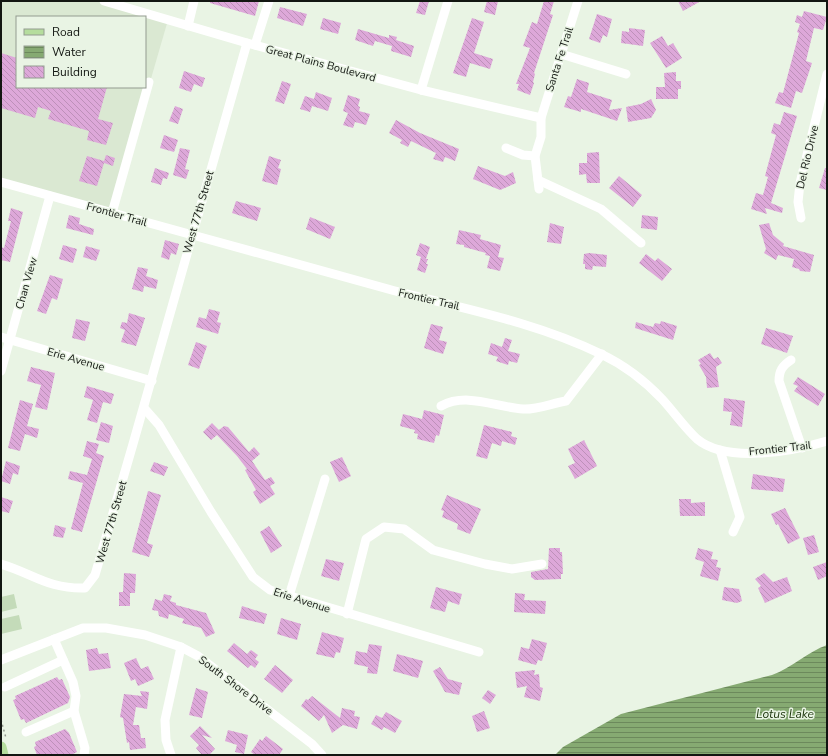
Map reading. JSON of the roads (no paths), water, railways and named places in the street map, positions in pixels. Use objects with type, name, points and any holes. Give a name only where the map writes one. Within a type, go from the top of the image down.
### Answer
[{"type":"main road","points":[[3,755],[4,744]]},
{"type":"street","name":"Great Plains Boulevard","points":[[104,1],[121,3],[188,26],[420,90],[541,118]]},
{"type":"street","points":[[188,26],[194,1]]},
{"type":"street","name":"West 77th Street","points":[[1,564],[55,586],[67,588],[85,588],[95,575],[152,381],[191,235],[251,44],[269,1]]},
{"type":"street","points":[[420,90],[448,1]]},
{"type":"street","name":"Santa Fe Trail","points":[[535,156],[541,137],[541,118],[578,1]]},
{"type":"street","points":[[561,54],[626,74]]},
{"type":"street","name":"Del Rio Drive","points":[[801,218],[798,202],[800,183],[827,74]]},
{"type":"street","points":[[112,213],[149,82]]},
{"type":"street","points":[[506,148],[523,155],[535,156],[538,185],[601,209],[641,242]]},
{"type":"street","name":"Frontier Trail","points":[[1,182],[394,290],[508,318],[544,330],[602,354],[640,378],[697,439],[720,450],[761,452],[802,448],[827,441]]},
{"type":"street","name":"Chan View","points":[[1,371],[5,339],[50,196]]},
{"type":"street","name":"Erie Avenue","points":[[5,339],[152,381]]},
{"type":"street","points":[[441,406],[450,401],[464,399],[525,409],[566,401],[602,354]]},
{"type":"street","points":[[791,360],[783,366],[779,374],[779,381],[802,448]]},
{"type":"street","name":"Erie Avenue","points":[[144,408],[159,425],[210,512],[253,576],[270,590],[479,652]]},
{"type":"street","points":[[720,450],[740,517],[733,532]]},
{"type":"street","points":[[289,596],[325,479]]},
{"type":"street","points":[[347,614],[366,539],[384,527],[404,529],[433,550],[485,564],[512,569],[542,564]]},
{"type":"street","name":"South Shore Drive","points":[[1,660],[83,628],[106,628],[144,635],[181,647],[207,662],[312,744],[322,755]]},
{"type":"street","points":[[54,639],[73,682],[76,696],[74,711],[85,748],[84,755]]},
{"type":"street","points":[[171,755],[166,740],[165,720],[181,647]]},
{"type":"street","points":[[5,687],[64,660]]},
{"type":"street","points":[[26,732],[74,711]]},
{"type":"water","name":"Lotus Lake","points":[[827,645],[827,755],[555,755],[563,747],[621,714],[772,675]]}]
